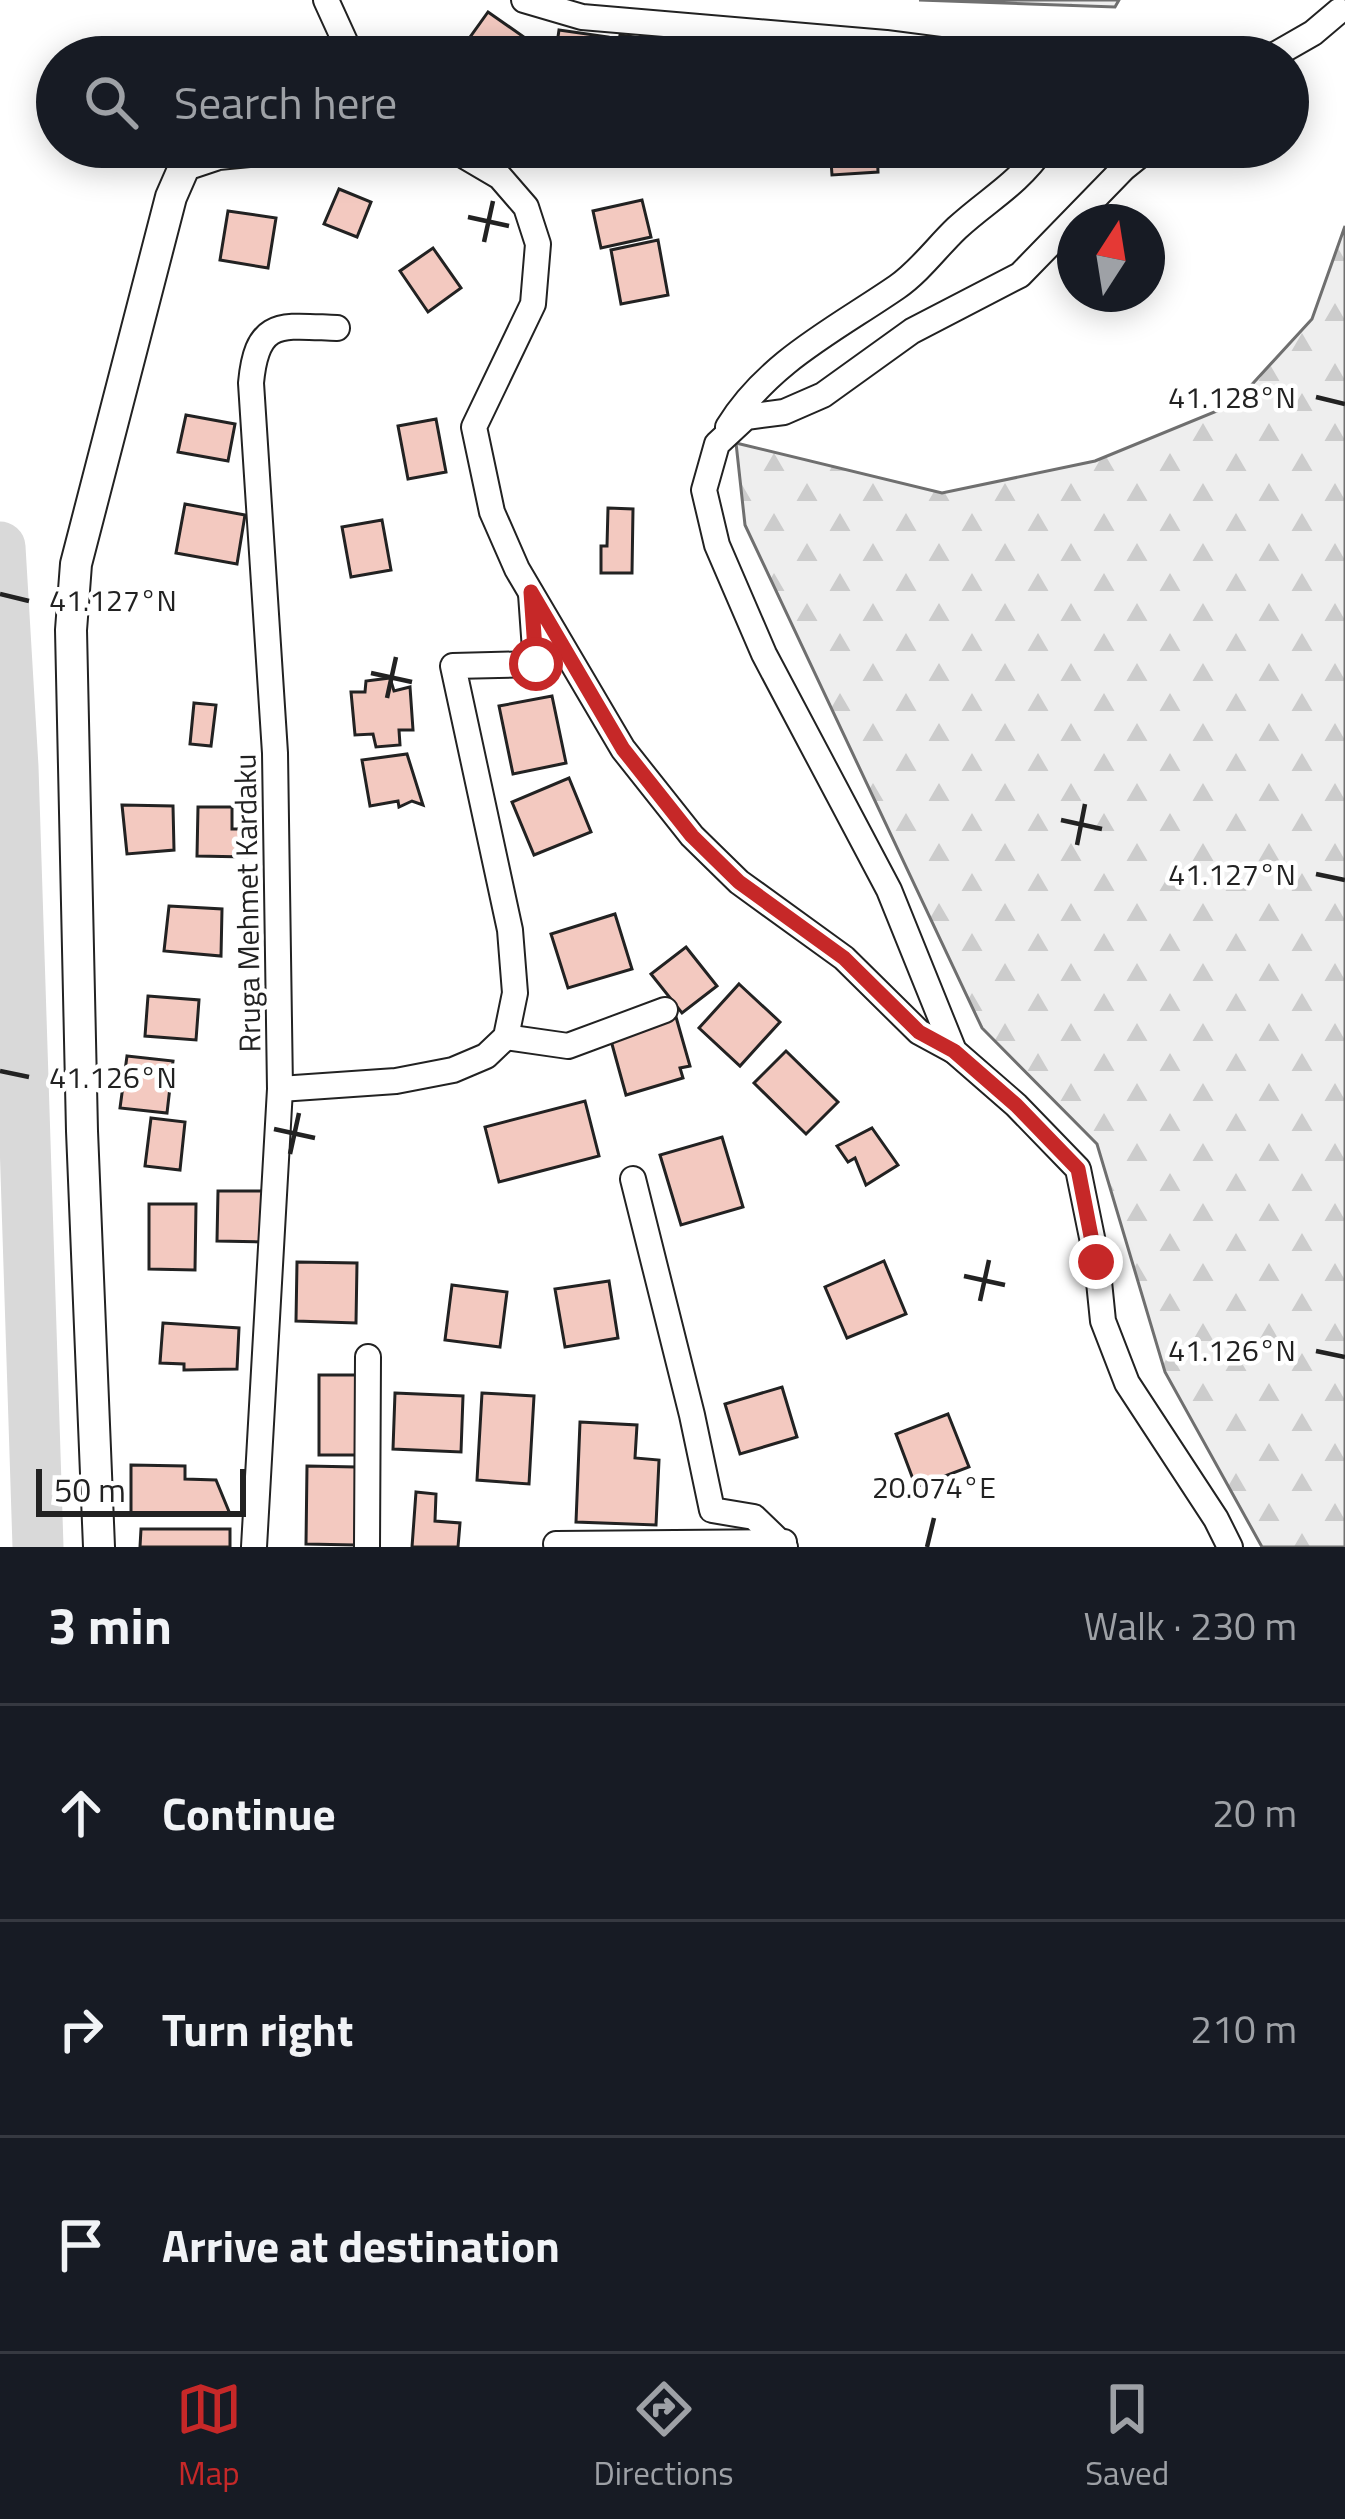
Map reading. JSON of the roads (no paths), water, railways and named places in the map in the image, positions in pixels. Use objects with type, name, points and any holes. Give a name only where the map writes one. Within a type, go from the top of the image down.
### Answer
[{"type":"street","points":[[326,0],[342,36]]},
{"type":"street","points":[[524,0],[582,16],[816,36]]},
{"type":"street","points":[[1308,36],[1340,11]]},
{"type":"street","points":[[99,1547],[82,1131],[71,630],[76,564],[171,197],[184,168]]},
{"type":"street","points":[[485,168],[500,177],[526,207],[538,244],[533,304],[473,427],[492,512],[531,592],[623,749],[692,836],[739,882],[874,984],[919,1032],[954,1051],[1016,1105],[1078,1169],[1103,1322],[1127,1383],[1230,1547]]},
{"type":"street","points":[[954,1051],[890,890],[764,654],[717,545],[704,490],[718,444],[747,396],[804,347],[903,283],[959,226],[1028,168]]},
{"type":"street","points":[[718,444],[746,417],[784,412],[823,395],[912,331],[1020,274],[1129,168]]},
{"type":"street","name":"Rruga Mehmet Kardaku","points":[[254,1547],[280,1089],[275,753],[251,383],[254,357],[269,331],[286,326],[337,328]]},
{"type":"street","points":[[280,1089],[396,1081],[453,1070],[486,1056],[506,1037],[515,993],[510,930],[453,666],[536,664],[531,592]]},
{"type":"street","points":[[506,1037],[568,1046],[665,1010]]},
{"type":"street","points":[[633,1179],[712,1510],[754,1517],[784,1545]]},
{"type":"street","points":[[368,1357],[368,1547]]},
{"type":"street","points":[[556,1544],[784,1545]]},
{"type":"waterway","points":[[0,547],[13,767],[38,1547]]}]
